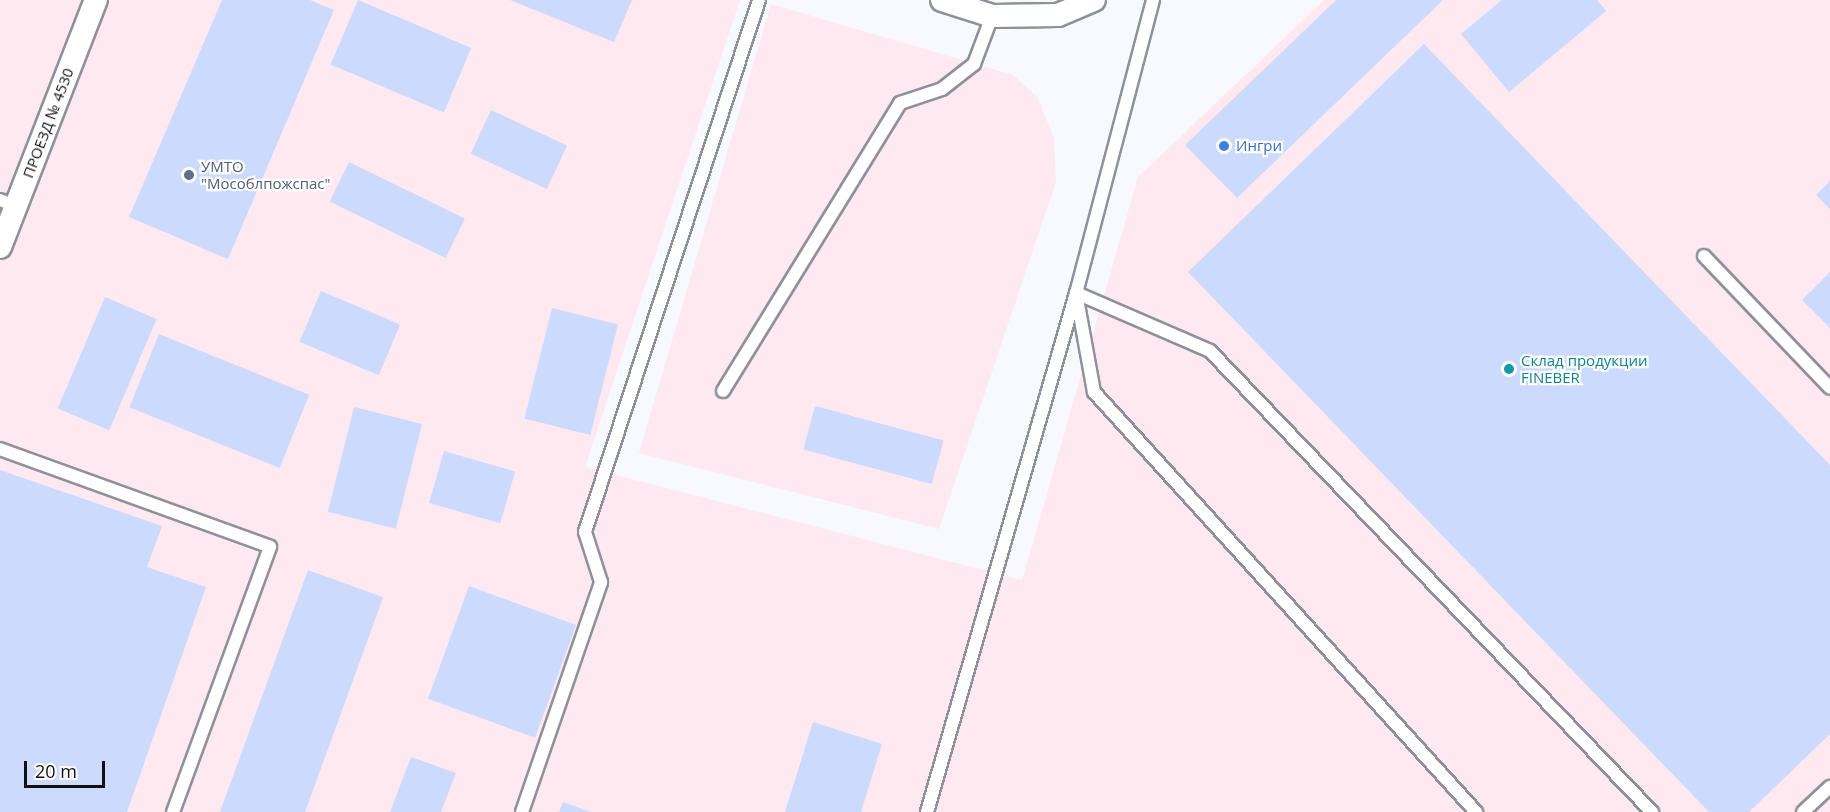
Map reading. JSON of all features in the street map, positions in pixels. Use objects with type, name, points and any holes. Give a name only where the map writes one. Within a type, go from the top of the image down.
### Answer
[{"type":"street","name":"ПРОЕЗД № 4530","points":[[0,247],[8,203],[96,0]]},
{"type":"street","points":[[942,0],[992,16],[1058,15],[1094,0]]},
{"type":"lane","points":[[522,812],[601,582],[585,532],[759,0]]},
{"type":"lane","points":[[927,812],[1076,293],[1153,0]]},
{"type":"lane","points":[[723,391],[900,103],[942,89],[974,64],[992,16]]},
{"type":"lane","points":[[1704,256],[1830,388]]},
{"type":"lane","points":[[1076,293],[1094,392],[1476,812]]},
{"type":"lane","points":[[1076,293],[1209,351],[1652,812]]},
{"type":"lane","points":[[0,449],[270,547],[173,812]]},
{"type":"lane","points":[[1803,812],[1830,787]]},
{"type":"shaded area","points":[[0,0],[740,0],[585,467],[1022,580],[1138,177],[1324,0],[1830,0],[1830,812],[0,812]]},
{"type":"shaded area","points":[[771,4],[1013,75],[1037,97],[1054,138],[1056,182],[939,529],[639,453]]},
{"type":"building","points":[[222,0],[310,0],[334,10],[228,259],[129,217]]},
{"type":"building","points":[[358,0],[471,48],[444,112],[331,64]]},
{"type":"building","points":[[510,0],[632,0],[614,42]]},
{"type":"building","points":[[1336,0],[1443,0],[1237,198],[1185,145]]},
{"type":"building","points":[[1502,0],[1597,0],[1606,11],[1509,92],[1461,34]]},
{"type":"building","name":"Склад продукции FINEBER","points":[[1424,44],[1830,465],[1830,734],[1749,812],[1709,812],[1188,272]]},
{"type":"building","points":[[491,110],[567,145],[547,189],[471,154]]},
{"type":"building","points":[[349,162],[465,219],[446,258],[330,202]]},
{"type":"building","points":[[1830,181],[1830,209],[1816,195]]},
{"type":"building","points":[[1830,272],[1830,328],[1802,300]]},
{"type":"building","points":[[321,291],[400,325],[379,375],[300,342]]},
{"type":"building","points":[[105,297],[157,319],[109,430],[58,408]]},
{"type":"building","points":[[552,308],[618,324],[590,435],[524,419]]},
{"type":"building","points":[[159,334],[309,395],[280,468],[129,407]]},
{"type":"building","points":[[815,406],[943,440],[932,484],[803,449]]},
{"type":"building","points":[[354,407],[422,424],[396,529],[328,512]]},
{"type":"building","points":[[444,451],[515,471],[500,523],[429,503]]},
{"type":"building","points":[[0,470],[162,526],[147,567],[206,587],[127,812],[0,812]]},
{"type":"building","points":[[308,570],[383,597],[305,812],[220,812]]},
{"type":"building","points":[[469,586],[576,625],[535,738],[428,699]]},
{"type":"building","points":[[813,722],[882,744],[861,812],[785,812]]},
{"type":"building","points":[[411,757],[456,773],[441,812],[390,812]]},
{"type":"building","points":[[563,802],[591,812],[559,812]]},
{"type":"place","name":"Ингри","points":[[1224,146]]},
{"type":"place","name":"УМТО \"Мособлпожспас\"","points":[[189,175]]},
{"type":"place","name":"Склад продукции FINEBER","points":[[1509,369]]}]
